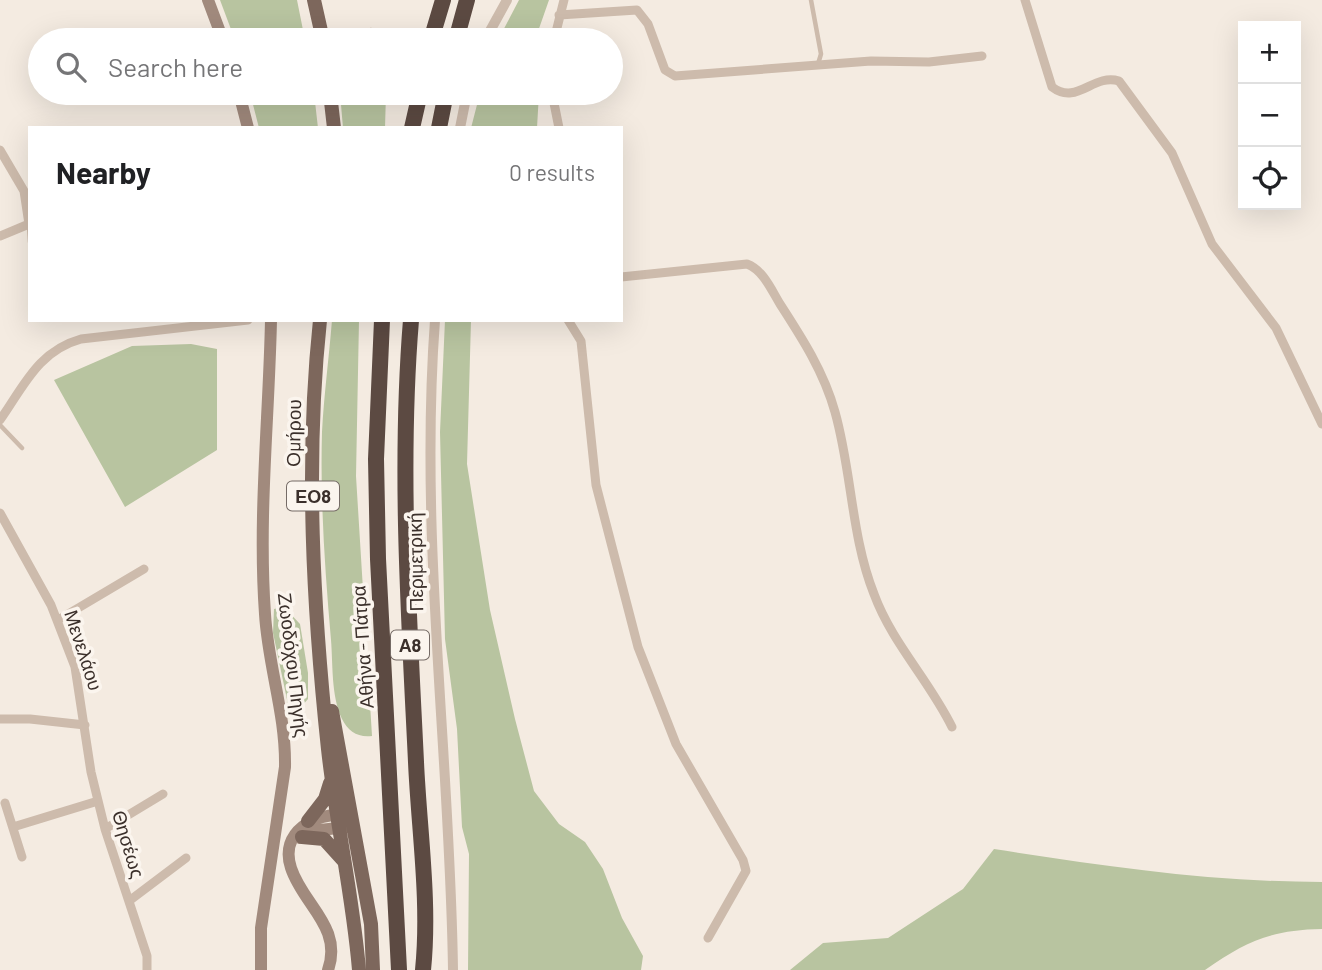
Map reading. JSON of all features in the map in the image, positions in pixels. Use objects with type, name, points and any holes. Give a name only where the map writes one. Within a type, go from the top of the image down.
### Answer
[{"type":"highway","points":[[435,28],[443,0]]},
{"type":"highway","points":[[459,28],[467,0]]},
{"type":"highway","points":[[412,126],[417,105]]},
{"type":"highway","points":[[439,126],[444,105]]},
{"type":"highway","name":"Αθήνα - Πάτρα","points":[[382,322],[376,459],[377,559],[399,970]]},
{"type":"highway","name":"Α8","points":[[411,322],[406,380],[408,609],[422,892],[423,970]]},
{"type":"main road","points":[[208,0],[218,28]]},
{"type":"main road","points":[[314,0],[320,28]]},
{"type":"main road","points":[[242,105],[247,126]]},
{"type":"main road","points":[[331,105],[334,126]]},
{"type":"main road","name":"Ζωοδόχου Πηγής","points":[[261,970],[261,928],[285,755],[283,716],[265,613],[264,504],[271,322]]},
{"type":"main road","name":"Ομήρου","points":[[320,322],[310,438],[323,672],[332,775],[371,924],[373,970]]},
{"type":"main road","name":"Ομήρου","points":[[323,672],[346,821],[345,863],[359,970]]},
{"type":"main road","points":[[328,970],[333,953],[332,942],[323,920],[290,866],[297,841],[325,799],[332,775]]},
{"type":"main road","points":[[308,821],[322,815],[346,821]]},
{"type":"main road","points":[[297,841],[346,821]]},
{"type":"main road","points":[[297,841],[324,839],[345,863]]},
{"type":"street","points":[[491,28],[506,0]]},
{"type":"street","points":[[556,28],[564,0]]},
{"type":"street","points":[[1025,0],[1052,87],[1059,93],[1073,95],[1105,79],[1119,81],[1172,153],[1204,231],[1276,328],[1322,424]]},
{"type":"street","points":[[559,15],[637,10],[648,24],[665,70],[675,76],[818,65],[929,62],[982,56]]},
{"type":"street","points":[[460,126],[465,105]]},
{"type":"street","points":[[553,105],[556,126]]},
{"type":"street","points":[[0,150],[24,191],[28,217]]},
{"type":"street","points":[[0,236],[28,224]]},
{"type":"street","points":[[623,277],[747,264],[760,271],[805,342],[833,404],[864,566],[874,594],[886,622],[928,683],[952,727]]},
{"type":"street","points":[[0,423],[33,369],[65,344],[81,339],[230,322]]},
{"type":"street","name":"Περιμετρική","points":[[435,322],[430,427],[435,642],[451,853],[453,970]]},
{"type":"street","points":[[569,322],[581,341],[588,386],[591,455],[596,485],[638,647],[676,744],[743,860],[746,871],[708,939]]},
{"type":"street","name":"Μενελάου","points":[[0,513],[4,525],[58,620],[80,685],[85,725]]},
{"type":"street","points":[[58,620],[144,569]]},
{"type":"street","points":[[0,719],[30,719],[85,725]]},
{"type":"street","name":"Θησέως","points":[[85,725],[105,829],[147,956],[147,970]]},
{"type":"street","points":[[105,829],[163,794]]},
{"type":"street","points":[[13,827],[98,801]]},
{"type":"street","points":[[5,803],[22,857]]},
{"type":"street","points":[[129,901],[186,858]]},
{"type":"lane","points":[[811,0],[821,54],[818,65]]},
{"type":"lane","points":[[0,423],[22,447]]},
{"type":"green space","points":[[220,0],[297,0],[303,28],[230,28]]},
{"type":"green space","points":[[519,0],[549,0],[539,28],[504,28]]},
{"type":"green space","points":[[253,105],[315,105],[318,126],[258,126]]},
{"type":"green space","points":[[341,105],[386,105],[385,126],[343,126]]},
{"type":"green space","points":[[477,105],[538,105],[537,126],[472,126]]},
{"type":"green space","points":[[332,322],[359,322],[356,476],[372,736],[358,735],[350,730],[344,723],[336,700],[323,536],[323,418]]},
{"type":"green space","points":[[445,322],[471,322],[467,464],[490,610],[515,719],[534,791],[559,824],[585,842],[603,869],[622,918],[643,956],[641,970],[468,970],[469,854],[462,827],[457,729],[445,639],[440,432]]},
{"type":"green space","points":[[191,344],[217,349],[217,450],[125,507],[54,380],[132,346]]},
{"type":"green space","points":[[284,607],[300,624],[308,673],[308,699],[295,714],[289,709],[273,633],[274,609]]},
{"type":"green space","points":[[994,849],[1199,876],[1322,882],[1322,929],[1288,932],[1260,939],[1205,970],[790,970],[823,943],[888,938],[963,889]]}]
